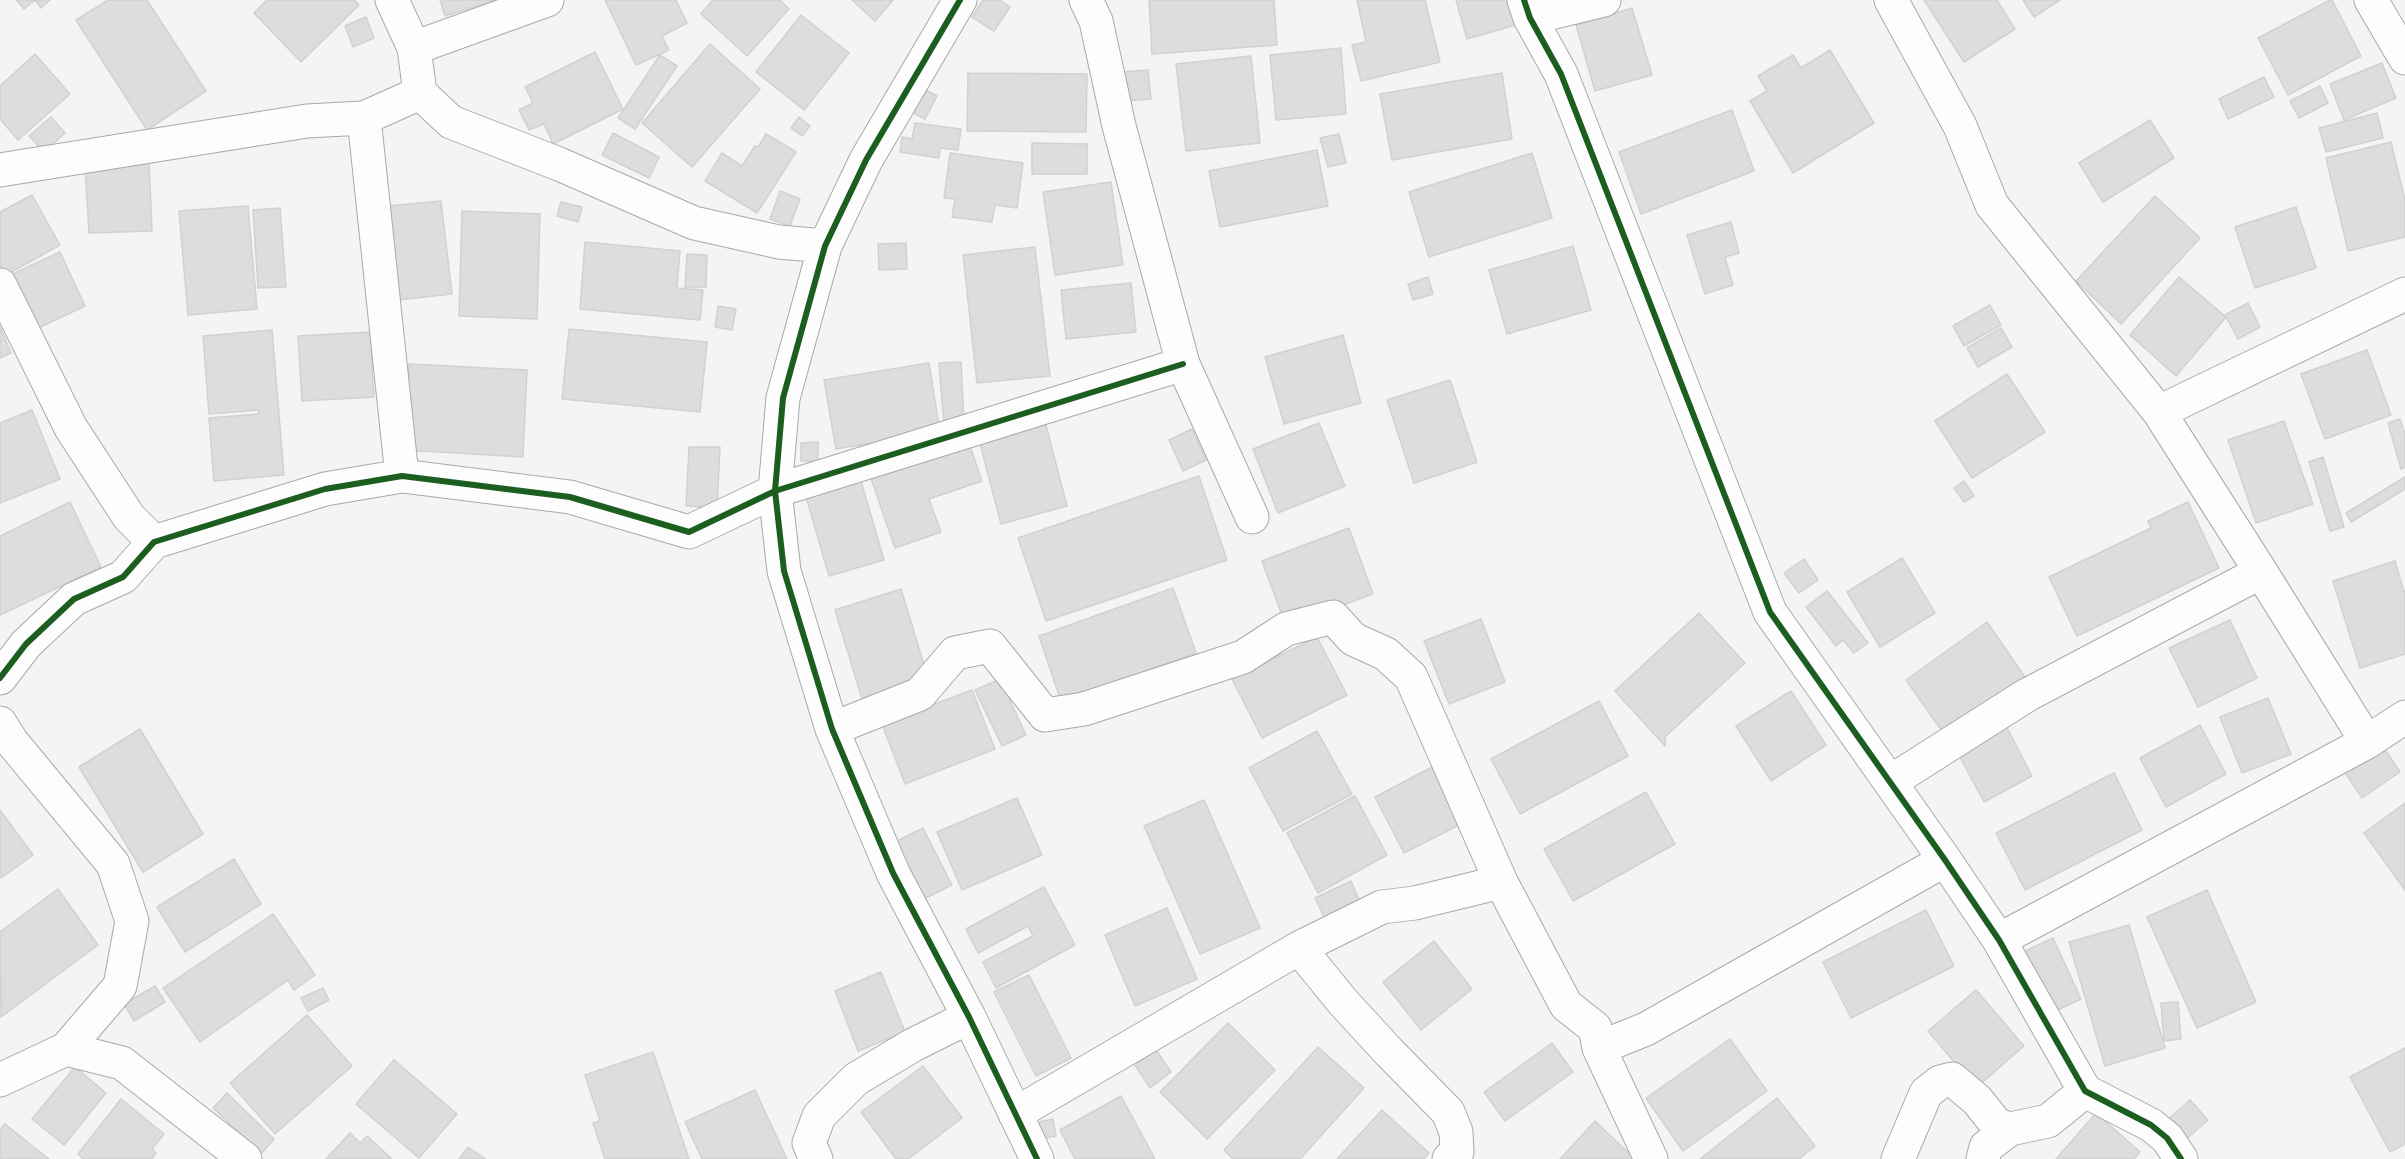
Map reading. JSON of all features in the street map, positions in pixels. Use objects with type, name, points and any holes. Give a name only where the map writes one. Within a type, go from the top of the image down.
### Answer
[{"type":"street","points":[[392,0],[414,48],[420,93],[451,122],[559,164],[694,223],[779,242],[825,246]]},
{"type":"street","points":[[414,48],[547,0]]},
{"type":"street","points":[[960,0],[866,160],[825,246],[783,398],[775,491],[784,571],[832,729],[893,873],[969,1017],[1037,1159]]},
{"type":"street","points":[[1086,0],[1096,21],[1119,126],[1184,364],[1252,517]]},
{"type":"street","points":[[1604,0],[1527,9],[1561,74],[1770,612],[1999,940],[2085,1091],[2151,1125],[2167,1138],[2181,1159]]},
{"type":"street","points":[[1891,0],[1960,126],[1992,205],[2158,412],[2367,742]]},
{"type":"street","points":[[2371,0],[2405,58]]},
{"type":"street","points":[[0,170],[307,121],[364,118],[420,93]]},
{"type":"street","points":[[364,118],[402,476]]},
{"type":"street","points":[[0,285],[71,428],[129,517],[154,542]]},
{"type":"street","points":[[2158,412],[2405,294]]},
{"type":"street","points":[[0,678],[26,644],[74,599],[123,578],[154,542],[325,489],[402,476],[570,497],[689,532],[775,491],[1184,364]]},
{"type":"street","points":[[1890,782],[2027,695],[2261,572]]},
{"type":"street","points":[[832,729],[920,694],[955,653],[990,646],[1045,715],[1084,709],[1243,657],[1286,629],[1333,617],[1353,639],[1386,654],[1411,677],[1501,882],[1566,1005],[1595,1028],[1599,1048],[1651,1159]]},
{"type":"street","points":[[1999,940],[2367,742],[2405,717]]},
{"type":"street","points":[[0,723],[12,742],[113,864],[132,921],[120,986],[66,1049],[0,1080]]},
{"type":"street","points":[[1599,1048],[1646,1029],[1945,860]]},
{"type":"street","points":[[1015,1114],[1299,948],[1382,907],[1415,903],[1501,882]]},
{"type":"street","points":[[1299,948],[1343,1002],[1448,1112],[1456,1132],[1457,1152],[1449,1159]]},
{"type":"street","points":[[816,1159],[809,1143],[819,1116],[856,1079],[913,1045],[969,1017]]},
{"type":"street","points":[[66,1049],[122,1063],[227,1153]]},
{"type":"street","points":[[1898,1159],[1926,1093],[1940,1082],[1952,1079],[1977,1100],[1997,1125],[2010,1129]]},
{"type":"street","points":[[1983,1159],[1986,1147],[2010,1129],[2048,1121],[2085,1091]]},
{"type":"building","points":[[16,0],[35,0],[24,9]]},
{"type":"building","points":[[35,0],[50,0],[41,8]]},
{"type":"building","points":[[108,0],[147,0],[206,91],[147,130],[76,20]]},
{"type":"building","points":[[267,0],[354,0],[359,5],[301,62],[254,13]]},
{"type":"building","points":[[440,0],[496,0],[445,16]]},
{"type":"building","points":[[605,0],[676,0],[687,23],[662,36],[669,50],[636,65]]},
{"type":"building","points":[[713,0],[780,0],[789,9],[747,56],[701,14]]},
{"type":"building","points":[[852,0],[893,0],[875,21]]},
{"type":"building","points":[[983,0],[1000,0],[1010,7],[994,31],[972,17]]},
{"type":"building","points":[[1149,0],[1274,0],[1277,45],[1152,54]]},
{"type":"building","points":[[1357,0],[1425,0],[1440,62],[1361,81],[1352,45],[1366,42]]},
{"type":"building","points":[[1456,0],[1513,0],[1519,24],[1467,39]]},
{"type":"building","points":[[1924,0],[1997,0],[2015,29],[1964,62]]},
{"type":"building","points":[[2023,0],[2060,0],[2034,17]]},
{"type":"building","points":[[2330,0],[2361,56],[2288,95],[2258,38]]},
{"type":"building","points":[[1632,8],[1652,75],[1595,91],[1576,25]]},
{"type":"building","points":[[801,15],[849,53],[804,110],[756,72]]},
{"type":"building","points":[[366,17],[374,38],[353,47],[345,26]]},
{"type":"building","points":[[710,44],[760,89],[692,167],[642,123]]},
{"type":"building","points":[[1341,48],[1346,114],[1276,120],[1270,55]]},
{"type":"building","points":[[1830,50],[1874,123],[1793,173],[1750,101],[1767,91],[1758,76],[1793,55],[1801,68]]},
{"type":"building","points":[[595,52],[623,109],[553,144],[544,124],[529,130],[519,110],[533,103],[525,87]]},
{"type":"building","points":[[35,54],[70,94],[18,140],[0,119],[0,86]]},
{"type":"building","points":[[660,55],[677,66],[635,129],[618,118]]},
{"type":"building","points":[[1251,56],[1260,143],[1186,151],[1176,64]]},
{"type":"building","points":[[2382,63],[2396,98],[2344,120],[2330,84]]},
{"type":"building","points":[[1148,70],[1151,99],[1124,101],[1122,72]]},
{"type":"building","points":[[968,73],[1087,74],[1086,132],[967,131]]},
{"type":"building","points":[[1502,73],[1512,139],[1392,160],[1380,94]]},
{"type":"building","points":[[2264,77],[2274,97],[2228,119],[2219,99]]},
{"type":"building","points":[[2320,86],[2328,103],[2299,118],[2290,101]]},
{"type":"building","points":[[922,88],[937,96],[925,119],[910,111]]},
{"type":"building","points":[[1732,110],[1754,171],[1641,214],[1619,152]]},
{"type":"building","points":[[2377,113],[2383,138],[2326,152],[2319,128]]},
{"type":"building","points":[[51,117],[65,133],[44,152],[29,136]]},
{"type":"building","points":[[799,117],[810,126],[802,136],[791,128]]},
{"type":"building","points":[[2150,120],[2174,158],[2103,202],[2079,163]]},
{"type":"building","points":[[915,123],[961,129],[958,150],[940,148],[939,158],[900,152],[902,137],[912,139]]},
{"type":"building","points":[[613,133],[659,157],[649,178],[602,155]]},
{"type":"building","points":[[766,134],[796,152],[757,213],[705,181],[722,153],[742,166]]},
{"type":"building","points":[[1339,134],[1346,163],[1328,167],[1320,138]]},
{"type":"building","points":[[2391,142],[2405,200],[2405,237],[2348,251],[2326,158]]},
{"type":"building","points":[[1032,143],[1087,144],[1087,174],[1032,174]]},
{"type":"building","points":[[1317,150],[1328,206],[1220,227],[1209,171]]},
{"type":"building","points":[[950,153],[1023,163],[1017,208],[995,205],[992,222],[952,217],[955,199],[944,198]]},
{"type":"building","points":[[1532,153],[1552,218],[1429,257],[1409,192]]},
{"type":"building","points":[[149,163],[152,231],[89,233],[85,166]]},
{"type":"building","points":[[1111,182],[1123,265],[1055,275],[1043,192]]},
{"type":"building","points":[[780,191],[800,199],[790,226],[770,219]]},
{"type":"building","points":[[32,195],[60,245],[4,276],[0,269],[0,212]]},
{"type":"building","points":[[2155,196],[2200,238],[2121,324],[2076,281]]},
{"type":"building","points":[[441,201],[452,294],[398,300],[387,206]]},
{"type":"building","points":[[561,202],[582,207],[578,222],[557,216]]},
{"type":"building","points":[[248,206],[257,309],[188,315],[179,211]]},
{"type":"building","points":[[2296,207],[2316,268],[2255,288],[2235,227]]},
{"type":"building","points":[[280,208],[286,287],[258,288],[253,210]]},
{"type":"building","points":[[462,211],[540,214],[537,319],[459,316]]},
{"type":"building","points":[[1731,222],[1739,253],[1725,257],[1733,285],[1705,294],[1687,235]]},
{"type":"building","points":[[585,242],[680,251],[677,288],[703,290],[700,320],[580,309]]},
{"type":"building","points":[[906,243],[907,269],[879,270],[878,244]]},
{"type":"building","points":[[1573,246],[1591,310],[1507,334],[1489,270]]},
{"type":"building","points":[[1035,247],[1050,376],[977,383],[963,255]]},
{"type":"building","points":[[60,252],[85,306],[30,332],[4,278]]},
{"type":"building","points":[[687,254],[707,255],[706,287],[685,287]]},
{"type":"building","points":[[1428,277],[1433,294],[1413,300],[1408,284]]},
{"type":"building","points":[[2179,277],[2226,317],[2176,376],[2130,335]]},
{"type":"building","points":[[1131,283],[1136,332],[1066,339],[1061,290]]},
{"type":"building","points":[[2248,303],[2260,327],[2238,339],[2225,315]]},
{"type":"building","points":[[1990,305],[2001,325],[1964,346],[1953,326]]},
{"type":"building","points":[[718,306],[736,309],[732,330],[715,327]]},
{"type":"building","points":[[0,327],[11,353],[0,358]]},
{"type":"building","points":[[2001,328],[2012,347],[1978,367],[1967,348]]},
{"type":"building","points":[[569,329],[707,342],[700,412],[562,399]]},
{"type":"building","points":[[272,330],[284,475],[214,481],[209,418],[259,414],[258,410],[209,414],[203,336]]},
{"type":"building","points":[[370,332],[374,397],[302,401],[298,336]]},
{"type":"building","points":[[1343,335],[1361,403],[1284,424],[1265,357]]},
{"type":"building","points":[[2367,350],[2391,415],[2325,439],[2301,374]]},
{"type":"building","points":[[961,362],[964,423],[944,425],[939,363]]},
{"type":"building","points":[[929,363],[940,432],[836,449],[824,380]]},
{"type":"building","points":[[409,364],[527,370],[523,457],[404,450]]},
{"type":"building","points":[[2007,374],[2045,432],[1972,478],[1935,421]]},
{"type":"building","points":[[1450,380],[1477,462],[1414,483],[1387,400]]},
{"type":"building","points":[[32,410],[60,479],[0,503],[0,423]]},
{"type":"building","points":[[1043,414],[1067,506],[1001,524],[977,432]]},
{"type":"building","points":[[2400,419],[2405,435],[2405,467],[2401,469],[2388,423]]},
{"type":"building","points":[[2284,421],[2313,504],[2256,523],[2228,440]]},
{"type":"building","points":[[1319,423],[1345,486],[1278,513],[1253,449]]},
{"type":"building","points":[[1192,429],[1206,460],[1183,471],[1169,440]]},
{"type":"building","points":[[967,437],[982,481],[929,499],[941,532],[895,548],[868,470]]},
{"type":"building","points":[[818,442],[818,461],[801,461],[801,443]]},
{"type":"building","points":[[689,447],[720,447],[717,508],[686,506]]},
{"type":"building","points":[[2323,457],[2344,527],[2330,531],[2309,462]]},
{"type":"building","points":[[859,474],[884,560],[829,576],[804,490]]},
{"type":"building","points":[[1199,476],[1227,560],[1046,621],[1018,538]]},
{"type":"building","points":[[2405,477],[2405,489],[2351,522],[2346,513]]},
{"type":"building","points":[[1964,481],[1974,496],[1964,502],[1954,488]]},
{"type":"building","points":[[70,502],[101,567],[0,615],[0,536]]},
{"type":"building","points":[[2188,502],[2219,568],[2077,636],[2049,577],[2151,528],[2148,521]]},
{"type":"building","points":[[1349,528],[1373,594],[1286,626],[1262,561]]},
{"type":"building","points":[[1902,558],[1935,613],[1880,647],[1847,592]]},
{"type":"building","points":[[1804,559],[1818,580],[1799,593],[1784,573]]},
{"type":"building","points":[[2395,561],[2405,595],[2405,654],[2360,668],[2333,581]]},
{"type":"building","points":[[1173,588],[1196,653],[1061,701],[1039,636]]},
{"type":"building","points":[[901,589],[928,678],[862,699],[835,610]]},
{"type":"building","points":[[1827,591],[1868,643],[1854,653],[1843,640],[1836,646],[1806,607]]},
{"type":"building","points":[[1699,613],[1745,663],[1665,737],[1665,746],[1615,691]]},
{"type":"building","points":[[1481,619],[1505,682],[1449,704],[1424,641]]},
{"type":"building","points":[[2230,620],[2257,678],[2198,707],[2169,648]]},
{"type":"building","points":[[1987,622],[2025,677],[1944,734],[1906,680]]},
{"type":"building","points":[[1317,637],[1347,695],[1262,738],[1232,679]]},
{"type":"building","points":[[1000,679],[1026,735],[1002,746],[975,690]]},
{"type":"building","points":[[972,690],[995,749],[905,784],[882,724]]},
{"type":"building","points":[[1791,691],[1826,745],[1771,781],[1736,726]]},
{"type":"building","points":[[2268,698],[2291,754],[2242,773],[2220,717]]},
{"type":"building","points":[[1599,701],[1628,756],[1520,814],[1491,759]]},
{"type":"building","points":[[2003,720],[2032,776],[1984,802],[1954,746]]},
{"type":"building","points":[[2200,725],[2226,774],[2166,807],[2140,758]]},
{"type":"building","points":[[140,729],[203,834],[143,872],[79,767]]},
{"type":"building","points":[[1317,731],[1352,794],[1283,831],[1249,768]]},
{"type":"building","points":[[2382,745],[2400,772],[2362,798],[2344,771]]},
{"type":"building","points":[[1432,767],[1461,824],[1404,853],[1375,797]]},
{"type":"building","points":[[2114,773],[2142,830],[2025,890],[1996,833]]},
{"type":"building","points":[[1646,792],[1675,844],[1573,901],[1544,849]]},
{"type":"building","points":[[1355,796],[1387,855],[1318,893],[1287,833]]},
{"type":"building","points":[[1017,798],[1042,855],[962,890],[937,832]]},
{"type":"building","points":[[1204,800],[1260,928],[1200,954],[1144,826]]},
{"type":"building","points":[[2405,803],[2405,890],[2364,833]]},
{"type":"building","points":[[0,810],[33,855],[1,878],[0,877]]},
{"type":"building","points":[[923,828],[952,885],[920,901],[891,844]]},
{"type":"building","points":[[234,859],[261,904],[185,952],[157,907]]},
{"type":"building","points":[[1351,881],[1360,902],[1325,919],[1315,898]]},
{"type":"building","points":[[1044,887],[1075,945],[996,988],[983,962],[1033,936],[1028,926],[978,953],[966,929]]},
{"type":"building","points":[[58,889],[98,945],[1,1017],[0,932]]},
{"type":"building","points":[[2207,890],[2256,1002],[2197,1028],[2147,917]]},
{"type":"building","points":[[1167,908],[1197,979],[1135,1006],[1105,935]]},
{"type":"building","points":[[1926,910],[1954,966],[1851,1018],[1823,962]]},
{"type":"building","points":[[273,914],[315,975],[294,990],[288,980],[200,1042],[163,988]]},
{"type":"building","points":[[2129,925],[2165,1048],[2105,1066],[2069,942]]},
{"type":"building","points":[[2053,938],[2081,999],[2051,1013],[2023,952]]},
{"type":"building","points":[[1434,941],[1472,989],[1421,1030],[1383,982]]},
{"type":"building","points":[[881,972],[905,1032],[858,1051],[835,991]]},
{"type":"building","points":[[1029,975],[1071,1058],[1036,1076],[994,992]]},
{"type":"building","points":[[155,986],[165,1002],[134,1021],[124,1004]]},
{"type":"building","points":[[323,988],[329,1000],[308,1011],[301,998]]},
{"type":"building","points":[[1976,990],[2024,1046],[1976,1088],[1928,1031]]},
{"type":"building","points":[[2178,1002],[2181,1039],[2164,1041],[2161,1003]]},
{"type":"building","points":[[307,1015],[352,1066],[275,1134],[230,1083]]},
{"type":"building","points":[[1228,1023],[1275,1070],[1207,1139],[1160,1092]]},
{"type":"building","points":[[1730,1039],[1767,1091],[1683,1151],[1646,1098]]},
{"type":"building","points":[[1552,1043],[1573,1072],[1505,1121],[1484,1092]]},
{"type":"building","points":[[1318,1047],[1364,1088],[1300,1159],[1233,1159],[1224,1150]]},
{"type":"building","points":[[2405,1048],[2405,1144],[2390,1152],[2350,1077]]},
{"type":"building","points":[[1156,1050],[1171,1072],[1150,1088],[1135,1065]]},
{"type":"building","points":[[653,1052],[689,1159],[605,1159],[593,1123],[600,1121],[585,1075]]},
{"type":"building","points":[[394,1060],[457,1114],[419,1158],[356,1104]]},
{"type":"building","points":[[923,1066],[962,1118],[908,1159],[896,1159],[861,1112]]},
{"type":"building","points":[[75,1067],[106,1093],[64,1145],[32,1119]]},
{"type":"building","points":[[755,1090],[787,1159],[702,1159],[685,1122]]},
{"type":"building","points":[[227,1093],[274,1139],[261,1154],[213,1108]]},
{"type":"building","points":[[1121,1096],[1155,1159],[1075,1159],[1060,1130]]},
{"type":"building","points":[[1777,1098],[1815,1146],[1799,1159],[1700,1159]]},
{"type":"building","points":[[121,1099],[164,1134],[152,1149],[156,1153],[152,1159],[83,1159],[78,1154]]},
{"type":"building","points":[[2190,1100],[2208,1120],[2184,1141],[2166,1121]]},
{"type":"building","points":[[1382,1110],[1429,1153],[1424,1159],[1337,1159]]},
{"type":"building","points":[[2096,1113],[2140,1152],[2134,1159],[2056,1159]]},
{"type":"building","points":[[1053,1119],[1056,1136],[1042,1139],[1039,1122]]},
{"type":"building","points":[[1595,1121],[1635,1159],[1560,1159]]},
{"type":"building","points":[[5,1124],[49,1159],[0,1159],[0,1130]]},
{"type":"building","points":[[350,1133],[360,1143],[367,1136],[392,1159],[326,1159]]},
{"type":"building","points":[[468,1147],[486,1159],[459,1159]]},
{"type":"cycle path","points":[[960,0],[866,160],[825,246],[783,398],[775,491],[784,571],[832,729],[893,873],[969,1017],[1037,1159]]},
{"type":"cycle path","points":[[1524,0],[1530,18],[1561,74],[1770,612],[1999,940],[2085,1091],[2151,1125],[2167,1138],[2181,1159]]},
{"type":"cycle path","points":[[0,678],[26,644],[74,599],[123,577],[154,542],[325,489],[402,476],[570,497],[689,532],[775,491],[1183,364]]}]
